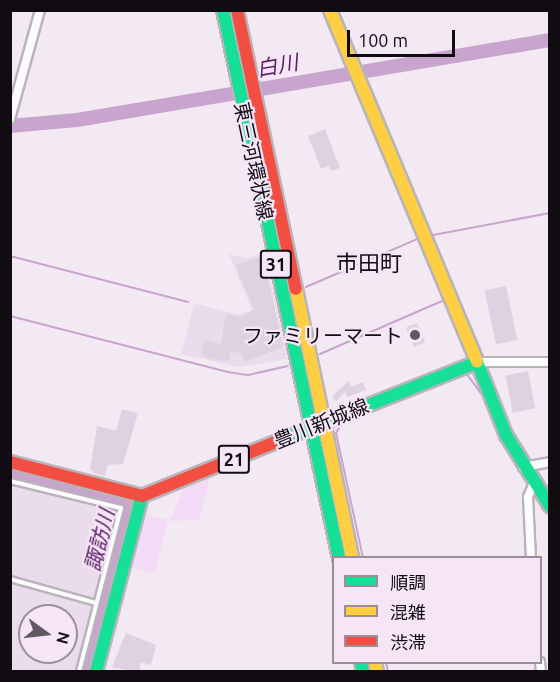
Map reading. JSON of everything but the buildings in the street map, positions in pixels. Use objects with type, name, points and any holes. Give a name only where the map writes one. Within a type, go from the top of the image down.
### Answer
[{"type":"main road","name":"東三河環状線","points":[[222,10],[339,556]]},
{"type":"main road","name":"東三河環状線","points":[[237,10],[352,556]]},
{"type":"main road","points":[[330,10],[523,467],[549,506]]},
{"type":"main road","name":"豊川新城線","points":[[142,496],[324,420],[477,362]]},
{"type":"main road","points":[[10,462],[142,496],[96,672]]},
{"type":"street","points":[[11,117],[40,10]]},
{"type":"street","points":[[477,362],[549,362]]},
{"type":"street","points":[[523,467],[549,462]]},
{"type":"street","points":[[531,556],[528,497],[533,485]]},
{"type":"lane","points":[[10,481],[121,508],[79,672]]},
{"type":"lane","points":[[10,579],[96,603]]},
{"type":"shaded area","points":[[264,252],[288,359],[239,367],[181,354],[194,303],[239,315],[252,310],[229,254],[246,258]]},
{"type":"shaded area","points":[[10,474],[128,506],[87,671],[11,671]]},
{"type":"shaded area","points":[[210,478],[199,520],[170,521],[183,489]]},
{"type":"shaded area","points":[[144,514],[168,520],[155,573],[131,567]]},
{"type":"waterway","name":"白川","points":[[10,126],[77,120],[550,40]]},
{"type":"waterway","points":[[428,236],[550,213]]},
{"type":"waterway","points":[[306,287],[420,238]]},
{"type":"waterway","points":[[10,256],[188,302]]},
{"type":"waterway","points":[[320,354],[442,301]]},
{"type":"waterway","points":[[10,316],[228,372],[248,375],[288,366]]},
{"type":"waterway","points":[[466,373],[481,394]]},
{"type":"waterway","points":[[344,421],[336,433],[363,556]]},
{"type":"waterway","name":"諏訪川","points":[[10,471],[130,505],[87,672]]},
{"type":"waterway","points":[[386,664],[388,672]]},
{"type":"traffic: fast","points":[[223,10],[339,556]]},
{"type":"traffic: fast","points":[[283,439],[477,362],[506,435],[550,506]]},
{"type":"traffic: fast","points":[[96,672],[142,496]]},
{"type":"traffic: fast","points":[[361,664],[363,672]]},
{"type":"traffic: slow","points":[[330,10],[477,362]]},
{"type":"traffic: slow","points":[[296,289],[352,556]]},
{"type":"traffic: slow","points":[[375,664],[377,672]]},
{"type":"traffic: jam","points":[[237,10],[296,289]]},
{"type":"traffic: jam","points":[[10,462],[142,496],[283,439]]},
{"type":"place","name":"ファミリーマート","points":[[415,335]]},
{"type":"district","name":"市田町","points":[[369,263]]}]
